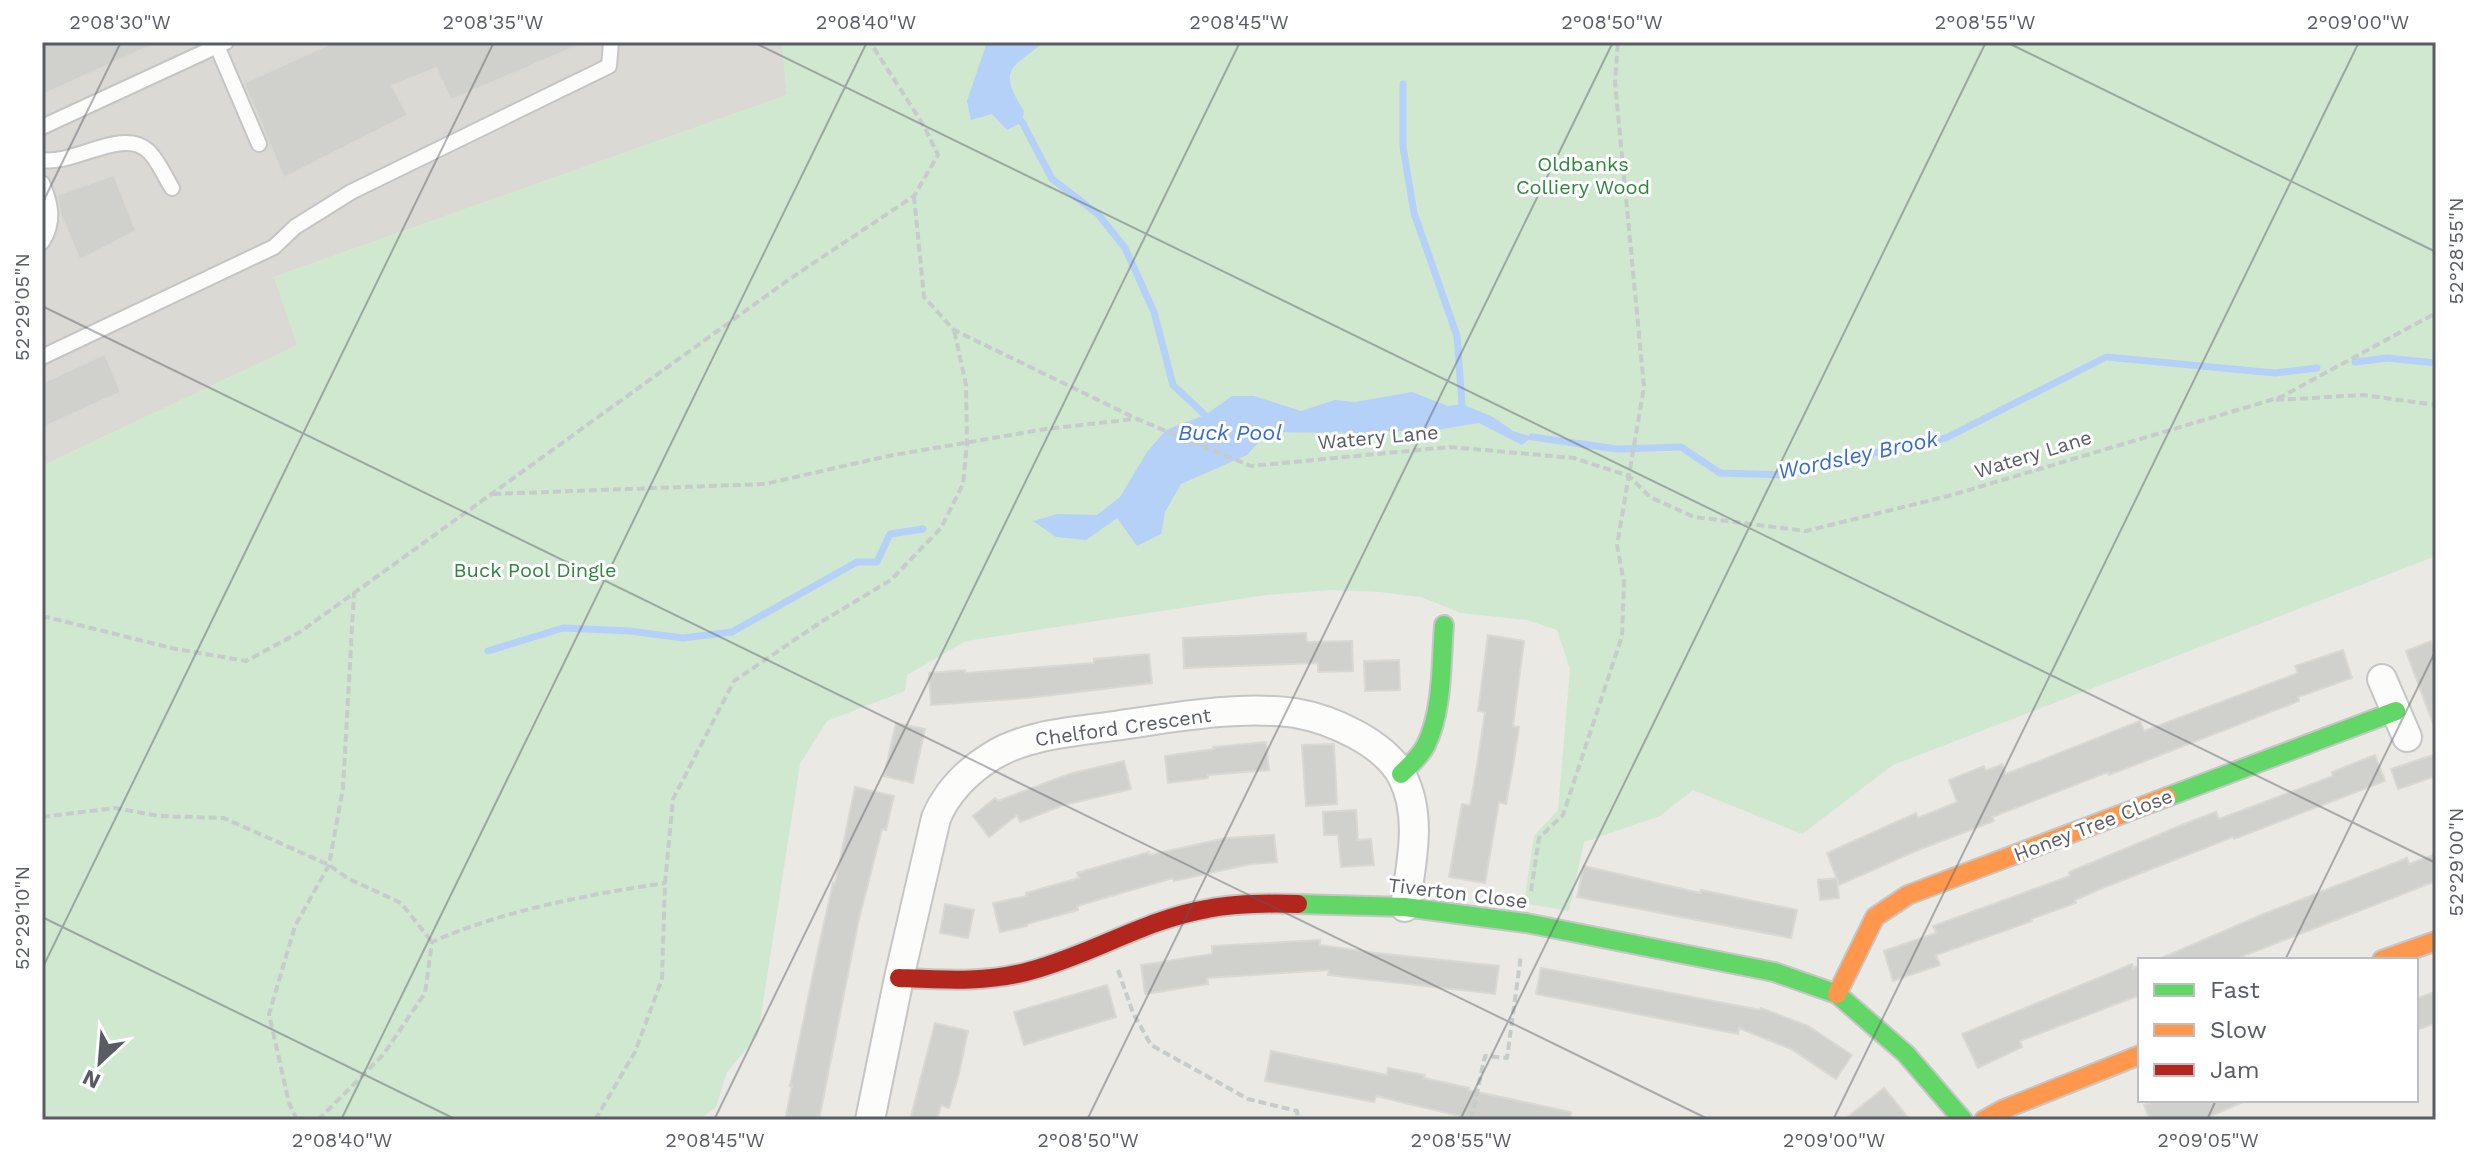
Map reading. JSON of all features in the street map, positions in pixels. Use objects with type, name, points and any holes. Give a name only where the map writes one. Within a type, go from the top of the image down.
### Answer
[{"type":"street","points":[[1401,774],[1427,743],[1433,719],[1435,633]]},
{"type":"street","points":[[2382,679],[2407,737]]},
{"type":"street","name":"Chelford Crescent","points":[[870,1120],[936,818],[943,802],[962,779],[991,756],[1020,743],[1153,720],[1256,710],[1295,713],[1327,721],[1375,747],[1401,774],[1410,797],[1414,845],[1405,907]]},
{"type":"street","name":"Honey Tree Close","points":[[1837,994],[1875,917],[1908,895],[2396,711]]},
{"type":"street","name":"Tiverton Close","points":[[899,978],[953,981],[1002,977],[1034,970],[1204,909],[1251,903],[1405,907],[1526,923],[1774,972],[1837,994],[1906,1054],[1963,1120]]},
{"type":"street","points":[[2388,958],[2436,941]]},
{"type":"street","points":[[1984,1120],[2138,1056]]},
{"type":"lane","points":[[42,357],[274,247],[295,227],[351,192],[413,159],[609,66],[611,42]]},
{"type":"lane","points":[[42,127],[222,44],[259,144]]},
{"type":"lane","points":[[42,160],[74,158],[122,142],[134,143],[148,150],[172,188]]},
{"type":"lane","points":[[42,183],[52,213],[42,242]]},
{"type":"path","points":[[42,616],[176,649],[246,661],[300,632],[791,278],[914,196],[938,155],[924,126],[870,42]]},
{"type":"path","points":[[1526,923],[1539,838],[1563,815],[1622,636],[1624,583],[1617,545],[1644,387],[1615,82],[1618,42]]},
{"type":"path","points":[[595,1120],[635,1052],[662,979],[665,883],[673,799],[734,681],[821,622],[891,580],[941,528],[963,484],[967,443],[966,385],[954,330],[924,297],[914,196]]},
{"type":"path","name":"Watery Lane","points":[[954,330],[1137,419],[1251,466],[1450,447],[1574,458],[1629,476],[1650,497],[1694,517],[1806,531],[1952,495],[2281,397],[2436,313]]},
{"type":"path","points":[[2270,400],[2363,395],[2436,405]]},
{"type":"path","points":[[492,494],[765,484],[888,456],[1046,429],[1137,419]]},
{"type":"path","points":[[297,1120],[289,1103],[269,1014],[295,926],[329,865],[343,788],[354,593]]},
{"type":"path","points":[[42,817],[115,808],[159,816],[224,818],[329,865],[347,878],[401,903],[432,942],[425,993],[383,1055],[318,1120]]},
{"type":"path","points":[[432,942],[460,930],[593,894],[665,883]]},
{"type":"path","points":[[1108,941],[1133,1013],[1151,1045],[1248,1099],[1297,1111],[1298,1120]]},
{"type":"path","points":[[1471,1120],[1485,1056],[1507,1058],[1520,964]]},
{"type":"path","points":[[42,1111],[45,1120]]},
{"type":"shaded area","points":[[42,42],[782,42],[787,95],[274,277],[298,345],[42,466]]},
{"type":"green space","name":"Buck Pool Dingle","points":[[782,42],[2436,42],[2436,556],[1893,765],[1802,834],[1693,790],[1660,816],[1584,842],[1569,911],[1524,903],[1534,836],[1558,810],[1570,669],[1557,630],[1527,620],[1461,613],[1421,597],[1331,590],[1266,595],[966,641],[907,675],[905,691],[827,721],[800,764],[758,1035],[727,1072],[716,1107],[698,1120],[42,1120],[42,466],[297,345],[274,277],[787,95]]},
{"type":"water","points":[[987,42],[1044,42],[1012,70],[1011,85],[1024,111],[1022,122],[1007,130],[992,114],[971,120],[967,101]]},
{"type":"water","name":"Buck Pool","points":[[1412,392],[1448,406],[1462,404],[1493,417],[1513,431],[1532,437],[1522,445],[1479,423],[1430,431],[1381,431],[1352,449],[1351,433],[1268,432],[1247,455],[1181,484],[1165,512],[1161,534],[1137,546],[1117,518],[1086,540],[1056,537],[1033,521],[1058,514],[1097,515],[1120,497],[1147,452],[1166,430],[1205,415],[1232,396],[1254,396],[1301,411],[1335,400],[1355,402]]},
{"type":"building","points":[[42,42],[159,42],[42,95]]},
{"type":"building","points":[[334,42],[586,42],[451,100],[436,68],[392,86],[408,115],[284,178],[244,83]]},
{"type":"building","points":[[114,175],[136,231],[80,260],[60,213],[57,195]]},
{"type":"building","points":[[105,354],[121,392],[42,428],[42,383]]},
{"type":"building","points":[[1306,633],[1307,642],[1352,641],[1353,671],[1318,672],[1318,663],[1184,668],[1183,638]]},
{"type":"building","points":[[1488,635],[1524,641],[1513,726],[1519,727],[1514,760],[1506,804],[1499,802],[1485,883],[1449,877],[1462,804],[1470,805],[1477,765],[1485,712],[1478,711]]},
{"type":"building","points":[[2431,641],[2436,654],[2434,726],[2406,651]]},
{"type":"building","points":[[2343,650],[2352,678],[2109,775],[2108,772],[1992,817],[1994,821],[1839,885],[1827,853],[1916,813],[1918,818],[1957,802],[1949,780],[1984,766],[1986,771],[2002,764],[2006,774],[2140,721],[2144,731],[2298,673],[2295,666]]},
{"type":"building","points":[[1149,654],[1152,683],[1027,698],[931,705],[929,673],[1094,663],[1094,659]]},
{"type":"building","points":[[1399,660],[1400,690],[1365,691],[1364,661]]},
{"type":"building","points":[[896,723],[925,729],[913,783],[884,776]]},
{"type":"building","points":[[1266,742],[1269,770],[1208,775],[1208,778],[1168,783],[1165,756]]},
{"type":"building","points":[[1334,744],[1337,804],[1306,806],[1302,745]]},
{"type":"building","points":[[2436,754],[2436,776],[2398,789],[2391,769]]},
{"type":"building","points":[[2375,755],[2385,781],[2100,889],[2075,900],[2076,903],[2032,921],[1936,955],[1940,965],[1893,981],[1884,951],[1936,933],[1933,926],[2070,876],[2069,872],[2189,822],[2216,812],[2219,819],[2333,776],[2332,772]]},
{"type":"building","points":[[1124,761],[1131,789],[1064,805],[1020,822],[1017,815],[989,837],[973,816],[995,798],[998,801],[1069,774]]},
{"type":"building","points":[[855,787],[894,796],[886,830],[882,829],[858,923],[819,1120],[785,1120],[816,959]]},
{"type":"building","points":[[1356,810],[1358,840],[1371,839],[1374,865],[1341,867],[1338,835],[1324,835],[1323,812]]},
{"type":"building","points":[[1274,835],[1277,862],[1251,864],[1174,881],[1173,878],[1000,932],[993,903],[1027,896],[1026,893],[1079,878],[1077,873],[1149,852],[1149,855],[1226,838]]},
{"type":"building","points":[[2436,854],[2436,881],[2238,958],[2162,958],[2407,858],[2409,864]]},
{"type":"building","points":[[1584,866],[1700,893],[1701,890],[1797,910],[1791,938],[1577,897]]},
{"type":"building","points":[[1837,878],[1839,898],[1820,900],[1818,880]]},
{"type":"building","points":[[945,904],[974,910],[968,938],[940,933]]},
{"type":"building","points":[[1320,940],[1320,945],[1499,966],[1495,994],[1328,975],[1329,970],[1207,978],[1208,984],[1145,994],[1141,965],[1212,954],[1212,946]]},
{"type":"building","points":[[2132,964],[2133,968],[2138,966],[2138,996],[2020,1041],[2022,1047],[1978,1068],[1962,1034]]},
{"type":"building","points":[[1541,968],[1761,1008],[1808,1026],[1852,1055],[1836,1079],[1791,1049],[1739,1028],[1738,1034],[1536,994]]},
{"type":"building","points":[[1107,985],[1116,1017],[1024,1045],[1014,1012]]},
{"type":"building","points":[[2436,991],[2436,1023],[2418,1029],[2418,998]]},
{"type":"building","points":[[935,1023],[968,1031],[959,1073],[949,1108],[941,1105],[937,1120],[910,1120]]},
{"type":"building","points":[[1271,1051],[1387,1075],[1388,1068],[1425,1075],[1424,1078],[1468,1090],[1571,1112],[1570,1120],[1476,1120],[1376,1096],[1374,1102],[1265,1081]]},
{"type":"building","points":[[1884,1088],[1910,1120],[1844,1120]]},
{"type":"building","points":[[2152,1102],[2243,1102],[2201,1120],[2150,1120],[2144,1105]]},
{"type":"waterway","points":[[1403,84],[1403,147],[1414,213],[1457,336],[1462,404]]},
{"type":"waterway","points":[[1022,122],[1052,179],[1098,214],[1125,248],[1154,312],[1173,385],[1205,415]]},
{"type":"waterway","name":"Wordsley Brook","points":[[1532,437],[1617,449],[1681,447],[1720,473],[1786,475],[1830,462],[1946,438],[2106,357],[2275,373],[2317,368]]},
{"type":"waterway","name":"Wordsley Brook","points":[[2355,362],[2387,358],[2436,363]]},
{"type":"waterway","name":"Wordsley Brook","points":[[488,651],[563,628],[630,631],[683,638],[732,632],[857,562],[877,562],[890,534],[923,529]]},
{"type":"traffic: fast","points":[[1401,774],[1421,753],[1432,731],[1440,686],[1444,625]]},
{"type":"traffic: fast","points":[[2167,797],[2396,711]]},
{"type":"traffic: fast","points":[[1298,904],[1405,907],[1526,923],[1774,972],[1837,994],[1906,1054],[1963,1120]]},
{"type":"traffic: slow","points":[[1837,994],[1875,917],[1908,895],[2167,797]]},
{"type":"traffic: slow","points":[[2388,958],[2436,941]]},
{"type":"traffic: slow","points":[[1984,1120],[2138,1056]]},
{"type":"traffic: jam","points":[[899,978],[966,980],[1000,977],[1055,963],[1141,928],[1185,914],[1218,907],[1298,904]]},
{"type":"park label","name":"Oldbanks Colliery Wood","points":[[1583,176]]}]
